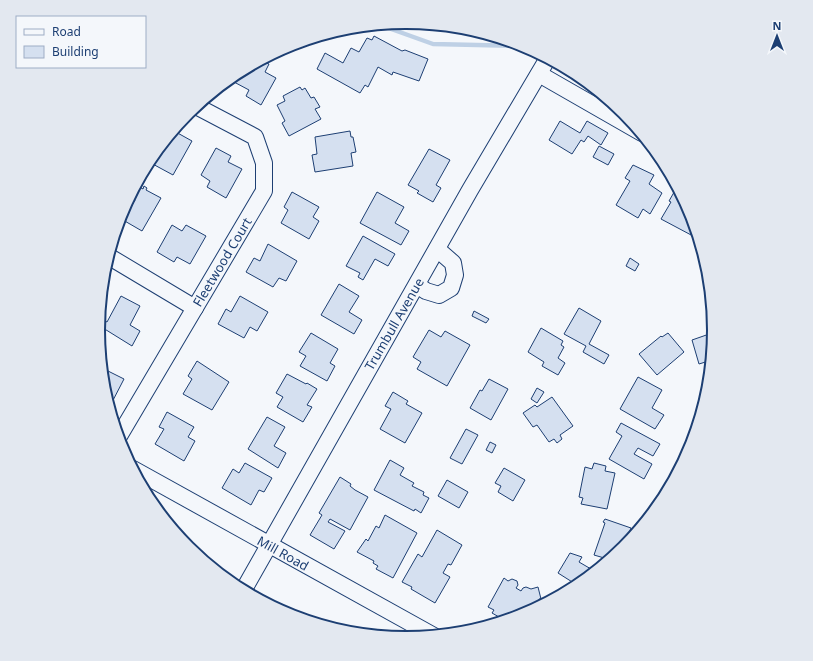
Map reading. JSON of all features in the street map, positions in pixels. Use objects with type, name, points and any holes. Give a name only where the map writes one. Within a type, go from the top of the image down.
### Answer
[{"type":"street","name":"Trumbull Avenue","points":[[247,586],[470,190],[545,63]]},
{"type":"street","points":[[539,74],[626,124]]},
{"type":"street","name":"Fleetwood Court","points":[[122,431],[264,192],[264,164],[255,137],[202,109]]},
{"type":"street","points":[[417,284],[426,291],[439,295],[451,288],[455,274],[453,263],[437,249]]},
{"type":"street","points":[[114,259],[195,308]]},
{"type":"street","name":"Mill Road","points":[[141,473],[425,631]]},
{"type":"building","points":[[374,36],[402,51],[405,50],[428,59],[419,81],[393,72],[392,75],[378,67],[368,87],[365,85],[360,93],[317,69],[325,53],[343,63],[351,48],[359,52],[367,38],[372,40]]},
{"type":"building","points":[[267,63],[269,64],[265,72],[276,78],[261,105],[246,96],[249,90],[235,83],[256,69]]},
{"type":"building","points":[[300,87],[302,90],[305,88],[311,98],[314,97],[320,107],[315,109],[321,119],[289,136],[282,123],[285,121],[277,105],[285,101],[283,96]]},
{"type":"building","points":[[560,121],[580,133],[587,121],[608,133],[601,145],[588,136],[584,142],[581,140],[572,154],[549,140]]},
{"type":"building","points":[[350,131],[351,137],[353,137],[356,152],[351,153],[353,166],[315,172],[312,155],[317,154],[315,137]]},
{"type":"building","points":[[179,134],[192,141],[173,175],[155,165]]},
{"type":"building","points":[[599,146],[614,154],[608,165],[593,157]]},
{"type":"building","points":[[216,148],[231,156],[228,162],[242,169],[226,198],[207,187],[210,181],[201,175]]},
{"type":"building","points":[[429,149],[450,160],[436,185],[441,188],[433,202],[417,193],[419,191],[408,185]]},
{"type":"building","points":[[633,165],[654,175],[649,184],[662,193],[650,214],[643,209],[638,218],[616,205],[630,181],[625,178]]},
{"type":"building","points":[[144,186],[147,188],[146,190],[161,198],[142,231],[126,222],[141,188],[143,189]]},
{"type":"building","points":[[292,192],[319,207],[313,217],[319,221],[309,239],[281,223],[288,210],[284,207]]},
{"type":"building","points":[[377,192],[404,207],[395,223],[409,231],[401,245],[360,223]]},
{"type":"building","points":[[674,192],[693,236],[661,219],[671,202],[669,201]]},
{"type":"building","points":[[172,225],[182,231],[186,225],[206,236],[190,264],[177,257],[174,262],[157,252]]},
{"type":"building","points":[[363,236],[395,254],[388,266],[375,259],[363,280],[358,277],[360,273],[346,266]]},
{"type":"building","points":[[268,244],[297,261],[286,281],[279,278],[273,287],[246,272],[254,258],[260,261]]},
{"type":"building","points":[[630,258],[639,264],[635,271],[626,266]]},
{"type":"building","points":[[339,284],[359,296],[349,312],[362,320],[354,334],[321,315]]},
{"type":"building","points":[[121,296],[140,306],[130,325],[140,331],[132,346],[105,329],[105,321],[107,322]]},
{"type":"building","points":[[240,296],[268,312],[257,331],[250,327],[244,338],[218,324],[226,309],[231,312]]},
{"type":"building","points":[[579,308],[601,321],[589,344],[609,355],[604,364],[583,352],[586,346],[564,334]]},
{"type":"building","points":[[474,311],[489,319],[486,323],[472,316]]},
{"type":"building","points":[[541,328],[563,341],[561,345],[564,347],[558,358],[565,363],[558,375],[542,366],[544,362],[528,352]]},
{"type":"building","points":[[429,330],[441,337],[445,331],[470,345],[447,386],[417,369],[421,362],[413,357]]},
{"type":"building","points":[[311,333],[338,349],[330,363],[335,366],[327,381],[300,366],[306,356],[299,352]]},
{"type":"building","points":[[668,333],[684,352],[657,375],[639,354],[661,336],[662,337]]},
{"type":"building","points":[[708,335],[706,362],[699,364],[692,340]]},
{"type":"building","points":[[197,361],[229,382],[212,410],[183,394],[192,379],[188,376]]},
{"type":"building","points":[[108,371],[124,379],[113,400]]},
{"type":"building","points":[[287,374],[317,389],[307,405],[312,407],[303,422],[277,407],[283,397],[276,393]]},
{"type":"building","points":[[638,377],[662,390],[652,408],[664,415],[655,429],[620,409]]},
{"type":"building","points":[[489,379],[508,389],[491,420],[470,408],[480,390],[482,391]]},
{"type":"building","points":[[537,388],[544,392],[537,403],[531,399]]},
{"type":"building","points":[[393,392],[408,401],[406,404],[422,413],[405,443],[380,429],[391,409],[385,406]]},
{"type":"building","points":[[552,397],[573,426],[560,435],[562,439],[557,443],[554,439],[549,442],[537,425],[533,427],[523,413],[535,405],[537,407]]},
{"type":"building","points":[[167,412],[194,427],[188,437],[195,441],[184,461],[155,444],[164,429],[159,427]]},
{"type":"building","points":[[267,417],[285,427],[274,446],[286,453],[278,468],[248,449]]},
{"type":"building","points":[[621,423],[660,444],[653,456],[638,448],[634,454],[652,464],[644,479],[609,459],[622,436],[616,432]]},
{"type":"building","points":[[466,429],[478,435],[462,464],[450,458]]},
{"type":"building","points":[[490,442],[496,445],[492,453],[486,450]]},
{"type":"building","points":[[390,460],[404,468],[400,475],[414,483],[412,486],[424,492],[423,495],[429,498],[421,513],[415,509],[414,511],[374,490]]},
{"type":"building","points":[[245,463],[272,478],[264,492],[259,490],[251,505],[222,488],[233,469],[239,473]]},
{"type":"building","points":[[594,463],[606,466],[605,471],[615,473],[607,509],[581,504],[583,498],[579,497],[585,467],[592,469]]},
{"type":"building","points":[[504,468],[525,480],[513,501],[498,492],[501,486],[495,483]]},
{"type":"building","points":[[340,477],[351,484],[350,486],[355,490],[368,497],[350,530],[330,519],[328,522],[345,531],[334,549],[310,535],[322,515],[319,513]]},
{"type":"building","points":[[447,480],[468,492],[459,508],[438,496]]},
{"type":"building","points":[[385,515],[417,533],[393,578],[376,569],[378,566],[373,563],[374,561],[357,552],[366,539],[368,541],[376,526],[379,528]]},
{"type":"building","points":[[605,519],[631,528],[629,534],[620,544],[604,558],[594,555],[605,523],[603,522]]},
{"type":"building","points":[[437,530],[462,545],[451,565],[448,564],[443,573],[450,577],[435,603],[402,582],[418,554],[422,557]]},
{"type":"building","points":[[570,553],[582,557],[579,562],[591,569],[572,582],[558,573]]},
{"type":"building","points":[[504,578],[508,581],[512,579],[517,581],[518,585],[516,588],[521,591],[526,587],[531,589],[538,587],[541,599],[539,599],[539,601],[522,609],[499,617],[492,613],[494,610],[488,607]]},
{"type":"waterway","points":[[393,30],[433,44],[505,46]]}]
